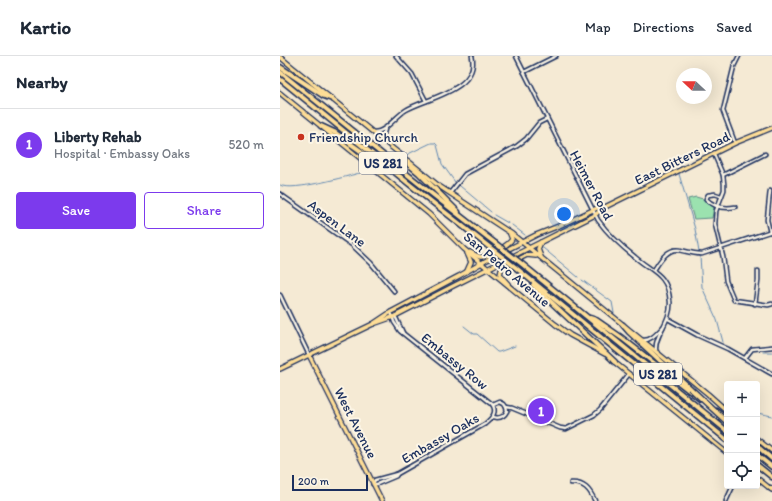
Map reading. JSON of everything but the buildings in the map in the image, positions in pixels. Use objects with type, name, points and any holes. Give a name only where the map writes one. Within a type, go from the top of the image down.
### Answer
[{"type":"highway","points":[[280,67],[324,96],[332,99]]},
{"type":"highway","name":"US 281","points":[[280,72],[522,264],[724,429]]},
{"type":"highway","name":"US 281","points":[[280,79],[515,267],[724,438]]},
{"type":"highway","points":[[321,126],[334,132],[386,169],[397,174]]},
{"type":"highway","points":[[399,154],[400,157],[465,220]]},
{"type":"highway","points":[[522,273],[538,291],[593,340],[615,362]]},
{"type":"highway","points":[[589,318],[596,320],[622,338],[687,390],[726,417]]},
{"type":"highway","points":[[623,325],[724,419]]},
{"type":"highway","points":[[760,449],[772,459]]},
{"type":"highway","points":[[760,457],[772,467]]},
{"type":"highway","points":[[760,467],[772,477]]},
{"type":"main road","name":"San Pedro Avenue","points":[[280,57],[435,183],[510,232],[724,408]]},
{"type":"main road","name":"San Pedro Avenue","points":[[280,93],[429,214],[464,249],[561,328],[599,350],[615,362],[724,451]]},
{"type":"main road","name":"East Bitters Road","points":[[373,324],[393,317],[487,268],[542,242],[595,215],[603,208],[735,144],[772,128]]},
{"type":"main road","name":"East Bitters Road","points":[[373,324],[391,312],[522,242],[593,210],[603,208]]},
{"type":"main road","points":[[464,249],[479,257],[484,256],[509,244],[512,239],[510,232]]},
{"type":"main road","points":[[541,258],[538,249],[542,242]]},
{"type":"main road","points":[[464,249],[469,255],[471,261],[466,272]]},
{"type":"main road","points":[[509,286],[507,281],[500,274],[503,267],[527,255],[534,255],[541,258]]},
{"type":"main road","points":[[280,369],[373,324]]},
{"type":"main road","name":"West Avenue","points":[[309,355],[382,501]]},
{"type":"main road","points":[[760,441],[771,449]]},
{"type":"main road","points":[[760,480],[771,489]]},
{"type":"street","points":[[396,56],[412,74],[426,101]]},
{"type":"street","points":[[372,132],[378,132],[406,110],[449,92],[468,78],[473,66],[472,56]]},
{"type":"street","name":"Heimer Road","points":[[516,56],[595,215],[604,229],[636,258],[654,270],[663,280],[668,292],[670,306],[668,319],[656,342],[656,351]]},
{"type":"street","points":[[524,72],[556,56]]},
{"type":"street","points":[[735,144],[723,111],[734,66],[739,56]]},
{"type":"street","points":[[450,193],[465,174],[517,146],[526,139],[539,123],[547,119]]},
{"type":"street","points":[[385,128],[383,136],[385,142]]},
{"type":"street","points":[[714,154],[723,175],[724,187],[717,206],[714,224],[726,281],[734,300],[755,304],[772,304]]},
{"type":"street","points":[[723,175],[765,154]]},
{"type":"street","points":[[654,270],[661,259],[673,251],[679,250],[694,254],[702,254],[771,231],[768,217],[770,190]]},
{"type":"street","name":"Aspen Lane","points":[[280,194],[352,245],[371,263],[394,291]]},
{"type":"street","points":[[721,196],[715,194],[706,196],[707,201],[717,206],[723,208],[735,207]]},
{"type":"street","points":[[755,304],[759,277],[758,271]]},
{"type":"street","points":[[280,295],[309,355]]},
{"type":"street","name":"Embassy Row","points":[[391,312],[396,326],[403,333],[493,405]]},
{"type":"street","points":[[668,319],[697,335],[728,349],[772,374]]},
{"type":"street","name":"Heimer Road","points":[[641,339],[649,340],[663,327]]},
{"type":"street","points":[[745,358],[752,349],[772,347]]},
{"type":"street","name":"Embassy Oaks","points":[[373,484],[375,480],[397,474],[485,424],[493,417],[495,412],[493,405],[500,402],[506,407],[566,429],[594,415],[600,410],[629,374]]},
{"type":"street","name":"Embassy Oaks","points":[[493,417],[503,417],[507,411],[506,407]]},
{"type":"street","points":[[571,483],[577,483],[587,488],[595,501]]},
{"type":"street","points":[[726,501],[732,489]]},
{"type":"green space","points":[[696,197],[703,199],[714,207],[712,218],[694,219],[688,199]]},
{"type":"waterway","points":[[406,155],[431,143],[435,143],[437,145],[442,164],[455,182]]},
{"type":"waterway","points":[[280,185],[286,187],[297,187],[338,179],[371,170]]},
{"type":"waterway","points":[[679,174],[695,229],[699,252]]},
{"type":"waterway","points":[[460,186],[491,212]]},
{"type":"waterway","points":[[494,215],[508,223]]},
{"type":"waterway","points":[[512,225],[525,235]]},
{"type":"waterway","points":[[543,248],[578,277]]},
{"type":"waterway","points":[[700,256],[702,287],[717,320],[723,342]]},
{"type":"waterway","points":[[582,280],[612,302],[614,313]]},
{"type":"waterway","points":[[464,326],[474,334],[477,334],[497,352],[515,346]]},
{"type":"waterway","points":[[763,352],[772,352]]},
{"type":"waterway","points":[[760,414],[772,416]]},
{"type":"place","name":"Friendship Church","points":[[301,137]]},
{"type":"place","name":"Liberty Rehab","points":[[541,411]]}]
